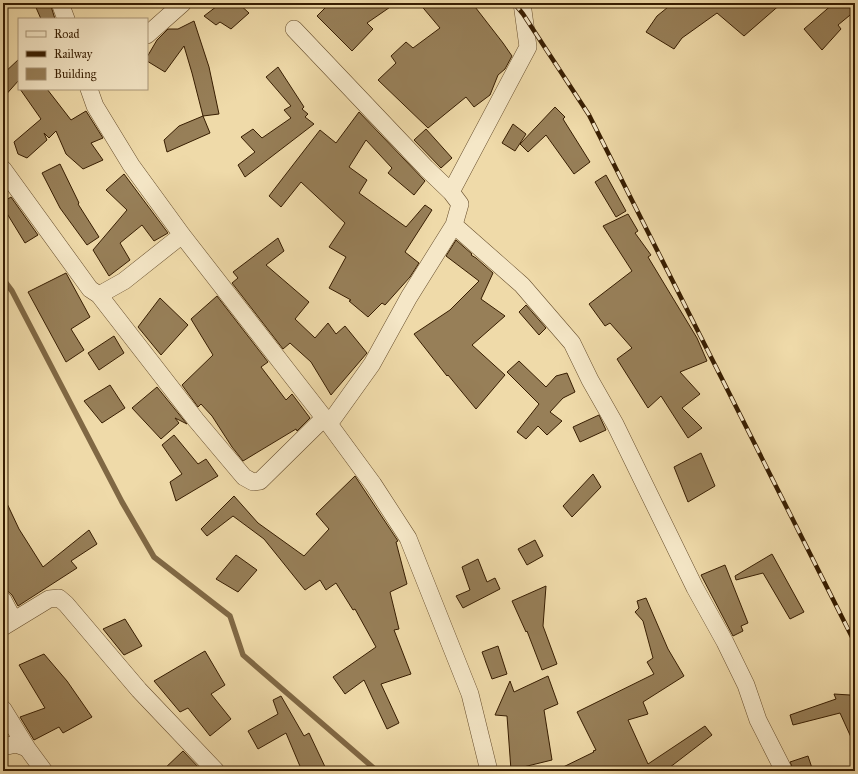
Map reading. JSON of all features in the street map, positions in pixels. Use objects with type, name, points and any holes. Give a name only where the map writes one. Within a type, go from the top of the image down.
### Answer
[{"type":"street","points":[[60,3],[66,18]]},
{"type":"street","points":[[148,34],[183,3]]},
{"type":"street","points":[[451,192],[528,47],[522,3]]},
{"type":"street","points":[[3,169],[90,289],[99,295],[196,420],[244,477],[253,482],[260,481],[327,421],[372,364],[409,298],[454,225],[460,204],[451,192],[426,168],[294,29]]},
{"type":"street","points":[[89,90],[95,106],[131,164],[182,235],[327,421],[373,484],[408,538],[470,694],[489,771]]},
{"type":"street","points":[[454,225],[522,285],[572,343],[590,380],[615,424],[695,588],[725,642],[746,685],[758,720],[784,771]]},
{"type":"street","points":[[99,295],[124,281],[182,235]]},
{"type":"street","points":[[3,600],[8,623],[49,599],[59,598],[66,604],[139,690],[216,771]]},
{"type":"street","points":[[3,709],[27,748],[44,771]]},
{"type":"street","points":[[3,747],[16,744],[27,748]]},
{"type":"building","points":[[34,3],[50,3],[55,18],[41,18]]},
{"type":"building","points":[[221,3],[238,3],[249,13],[231,29],[220,22],[216,25],[204,16]]},
{"type":"building","points":[[330,3],[396,3],[367,23],[373,29],[352,51],[317,16]]},
{"type":"building","points":[[419,3],[472,3],[512,56],[505,69],[498,75],[490,95],[474,107],[466,97],[428,128],[378,80],[396,63],[391,56],[406,42],[413,48],[440,28]]},
{"type":"building","points":[[673,3],[695,3],[700,7],[705,3],[782,3],[744,36],[717,13],[682,38],[674,49],[646,32],[657,16]]},
{"type":"building","points":[[834,3],[855,3],[855,11],[838,25],[841,29],[822,50],[804,29]]},
{"type":"building","points":[[194,21],[209,67],[219,114],[203,116],[184,46],[165,72],[148,62],[148,55],[157,40],[168,29],[178,29]]},
{"type":"building","points":[[18,60],[18,81],[3,98],[3,74]]},
{"type":"building","points":[[278,67],[304,107],[302,109],[308,114],[305,117],[314,124],[245,177],[238,165],[255,152],[241,137],[253,129],[262,138],[291,118],[284,110],[291,106],[266,77]]},
{"type":"building","points":[[21,90],[48,90],[71,120],[86,111],[103,138],[91,143],[103,160],[83,169],[66,154],[56,131],[49,138],[44,133],[47,140],[27,158],[18,154],[14,142],[41,119]]},
{"type":"building","points":[[555,107],[565,117],[563,119],[590,162],[574,174],[546,135],[528,152],[520,144]]},
{"type":"building","points":[[359,112],[425,181],[414,195],[388,173],[392,168],[366,140],[349,167],[367,180],[359,193],[406,227],[425,205],[432,210],[405,252],[419,263],[410,277],[385,305],[382,303],[368,317],[349,301],[351,300],[329,288],[346,257],[329,247],[345,223],[301,182],[281,207],[269,196],[320,130],[336,143]]},
{"type":"building","points":[[203,116],[210,133],[167,152],[164,140],[179,126]]},
{"type":"building","points":[[513,124],[526,134],[515,151],[502,143]]},
{"type":"building","points":[[426,129],[452,158],[441,168],[414,140]]},
{"type":"building","points":[[60,164],[79,203],[78,204],[99,237],[87,245],[60,208],[42,173]]},
{"type":"building","points":[[124,174],[168,233],[154,241],[142,225],[120,243],[130,260],[109,276],[93,250],[127,210],[106,190]]},
{"type":"building","points":[[606,175],[626,211],[616,217],[595,182]]},
{"type":"building","points":[[11,197],[38,235],[25,243],[3,207],[3,202]]},
{"type":"building","points":[[628,214],[638,231],[635,233],[651,255],[648,257],[697,338],[707,361],[680,372],[700,394],[682,408],[702,428],[688,438],[661,396],[648,408],[617,359],[632,348],[610,323],[605,326],[589,304],[632,271],[603,226]]},
{"type":"building","points":[[278,238],[284,251],[266,265],[309,302],[295,319],[315,338],[328,323],[336,334],[345,326],[367,353],[331,395],[311,362],[290,343],[283,349],[232,283],[238,278],[233,272]]},
{"type":"building","points":[[456,240],[472,254],[471,255],[493,273],[481,299],[505,316],[472,345],[505,375],[476,409],[448,375],[447,376],[414,334],[450,310],[479,281],[446,256]]},
{"type":"building","points":[[66,273],[90,317],[71,329],[84,350],[66,362],[28,292]]},
{"type":"building","points":[[217,296],[268,362],[261,367],[286,400],[292,394],[310,418],[297,431],[296,429],[243,461],[212,416],[201,404],[198,407],[182,385],[213,355],[191,319]]},
{"type":"building","points":[[160,298],[188,325],[161,355],[138,327]]},
{"type":"building","points":[[526,305],[546,328],[539,335],[519,312]]},
{"type":"building","points":[[114,336],[124,353],[99,370],[88,353]]},
{"type":"building","points":[[519,361],[546,387],[556,376],[567,373],[575,392],[563,398],[550,412],[562,421],[547,435],[538,426],[526,439],[517,432],[539,404],[507,372]]},
{"type":"building","points":[[110,385],[125,408],[102,423],[84,401]]},
{"type":"building","points":[[157,387],[187,424],[175,418],[179,423],[161,439],[132,408]]},
{"type":"building","points":[[599,415],[606,430],[580,442],[573,427]]},
{"type":"building","points":[[174,435],[198,464],[206,459],[218,476],[176,501],[170,482],[182,474],[162,445]]},
{"type":"building","points":[[701,453],[715,486],[688,502],[674,467]]},
{"type":"building","points":[[593,474],[601,487],[572,517],[563,506]]},
{"type":"building","points":[[355,476],[398,541],[396,542],[407,584],[390,592],[399,629],[394,630],[411,674],[381,684],[399,723],[387,729],[364,680],[345,694],[333,677],[376,647],[355,609],[353,610],[336,583],[326,590],[320,580],[305,590],[264,539],[233,516],[207,536],[201,529],[234,496],[258,523],[304,556],[329,529],[316,514]]},
{"type":"building","points":[[3,495],[19,529],[43,567],[89,530],[97,544],[71,561],[77,568],[18,606],[12,595],[3,587]]},
{"type":"building","points":[[535,540],[543,556],[527,565],[518,549]]},
{"type":"building","points":[[772,554],[804,612],[790,619],[763,573],[736,580],[735,576]]},
{"type":"building","points":[[236,555],[257,570],[238,592],[216,579]]},
{"type":"building","points":[[478,559],[487,582],[495,578],[500,589],[463,608],[456,596],[470,590],[462,567]]},
{"type":"building","points":[[725,565],[748,623],[741,626],[743,631],[733,636],[701,575]]},
{"type":"building","points":[[546,586],[543,626],[557,664],[542,670],[527,631],[526,632],[512,601]]},
{"type":"building","points":[[646,598],[668,649],[684,676],[643,702],[648,714],[628,720],[648,764],[705,726],[712,735],[665,771],[555,771],[596,750],[577,712],[654,674],[647,662],[653,658],[643,621],[635,612],[639,608],[637,601]]},
{"type":"building","points":[[125,619],[142,646],[124,655],[103,629]]},
{"type":"building","points":[[498,646],[507,674],[492,679],[482,652]]},
{"type":"building","points":[[205,651],[225,685],[211,694],[231,719],[210,736],[188,708],[180,712],[154,681]]},
{"type":"building","points":[[44,654],[67,681],[92,717],[63,733],[59,727],[34,740],[20,717],[45,708],[19,665]]},
{"type":"building","points":[[548,676],[558,704],[544,710],[552,760],[511,770],[507,716],[495,715],[510,681],[514,692]]},
{"type":"building","points":[[834,694],[850,695],[855,706],[855,746],[840,713],[793,725],[790,715],[836,699]]},
{"type":"building","points":[[281,696],[304,736],[309,733],[327,771],[302,771],[286,733],[258,749],[248,731],[278,714],[273,700]]},
{"type":"building","points":[[183,751],[202,771],[162,771]]},
{"type":"building","points":[[808,756],[813,771],[794,771],[790,762]]},
{"type":"waterway","points":[[3,279],[12,291],[122,502],[154,557],[230,616],[243,655],[377,771]]},
{"type":"railway","points":[[514,3],[523,14],[589,115],[855,643]]}]
